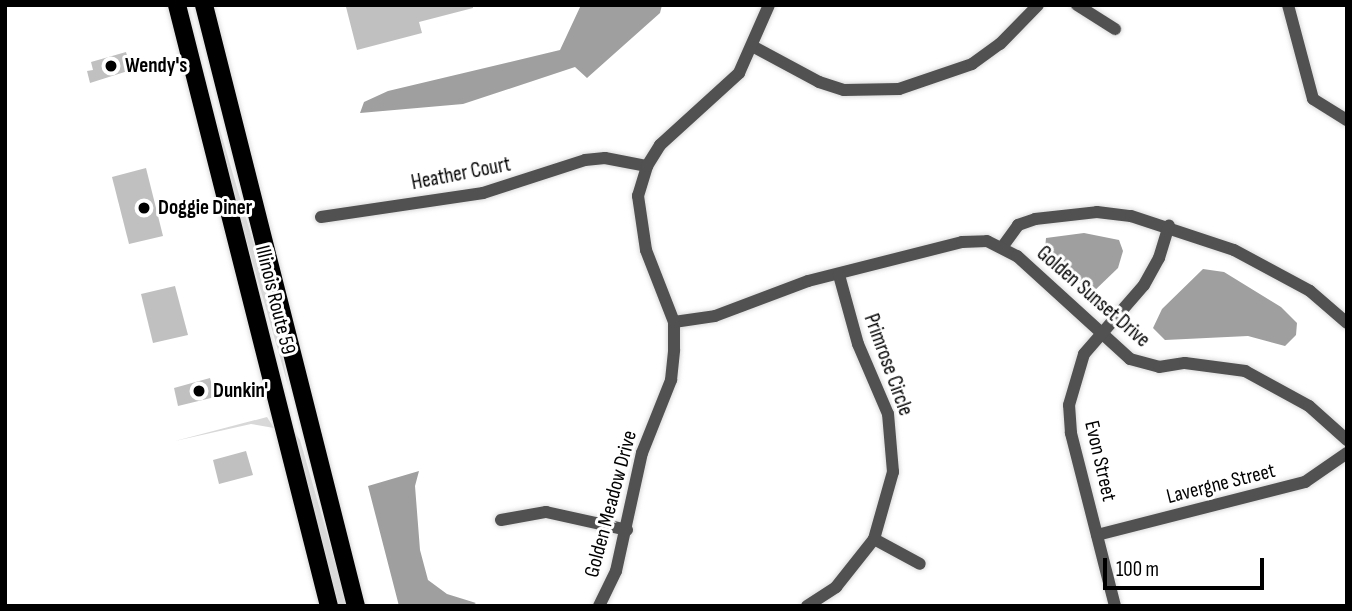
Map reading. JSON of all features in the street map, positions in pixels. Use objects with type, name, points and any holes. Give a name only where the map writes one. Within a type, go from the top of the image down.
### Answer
[{"type":"main road","name":"Illinois Route 59","points":[[177,5],[329,606]]},
{"type":"main road","name":"Illinois Route 59","points":[[204,5],[356,606]]},
{"type":"main road","points":[[279,408],[306,411]]},
{"type":"street","name":"Golden Meadow Drive","points":[[600,606],[627,530],[642,453],[671,380],[674,322],[640,223],[638,196],[647,166],[660,145],[739,73],[754,47],[769,5]]},
{"type":"street","points":[[754,47],[819,82],[844,90],[899,89],[972,64],[1000,44],[1038,5]]},
{"type":"street","points":[[1077,5],[1115,29]]},
{"type":"street","points":[[1288,5],[1313,99],[1347,120]]},
{"type":"street","name":"Heather Court","points":[[321,217],[483,193],[584,160],[605,158],[647,166]]},
{"type":"street","name":"Golden Sunset Drive","points":[[1003,246],[1018,225],[1059,214],[1097,212],[1169,226],[1274,270],[1310,291],[1347,323]]},
{"type":"street","name":"Evon Street","points":[[1115,606],[1071,433],[1069,405],[1084,354],[1144,285],[1159,258],[1169,226]]},
{"type":"street","name":"Golden Sunset Drive","points":[[674,322],[715,316],[787,287],[962,243],[1003,246],[1130,359],[1144,366],[1218,365],[1266,380],[1309,406],[1347,440]]},
{"type":"street","name":"Primrose Circle","points":[[807,606],[835,587],[874,538],[893,472],[888,414],[858,344],[839,275]]},
{"type":"street","name":"Lavergne Street","points":[[1097,535],[1305,482],[1347,453]]},
{"type":"street","points":[[501,520],[546,512],[627,530]]},
{"type":"street","points":[[874,538],[920,564]]},
{"type":"shaded area","points":[[581,5],[662,5],[660,13],[587,78],[575,67],[463,104],[360,113],[364,102],[388,91],[560,50]]},
{"type":"shaded area","points":[[218,124],[273,308],[288,385],[224,163]]},
{"type":"shaded area","points":[[1084,233],[1119,240],[1123,251],[1118,268],[1091,294],[1045,249],[1046,238]]},
{"type":"shaded area","points":[[1203,269],[1224,272],[1281,307],[1297,323],[1296,335],[1285,346],[1248,336],[1165,340],[1153,328],[1162,309]]},
{"type":"shaded area","points":[[267,417],[274,428],[251,424],[175,441]]},
{"type":"shaded area","points":[[290,427],[300,440],[348,606],[337,606]]},
{"type":"shaded area","points":[[419,471],[415,486],[420,550],[428,580],[447,594],[476,603],[471,606],[399,606],[368,486]]},
{"type":"building","points":[[473,5],[473,8],[419,22],[422,33],[357,50],[346,7]]},
{"type":"building","name":"Wendy's","points":[[126,52],[131,70],[90,83],[87,71],[93,70],[91,62]]},
{"type":"building","points":[[146,168],[163,236],[129,244],[112,177]]},
{"type":"building","points":[[175,286],[188,335],[153,343],[141,294]]},
{"type":"building","points":[[210,378],[215,397],[178,406],[174,388]]},
{"type":"building","points":[[246,451],[253,475],[219,484],[213,460]]},
{"type":"place","name":"Wendy's","points":[[111,66]]},
{"type":"place","name":"Doggie Diner","points":[[144,208]]},
{"type":"place","name":"Dunkin'","points":[[199,391]]}]
